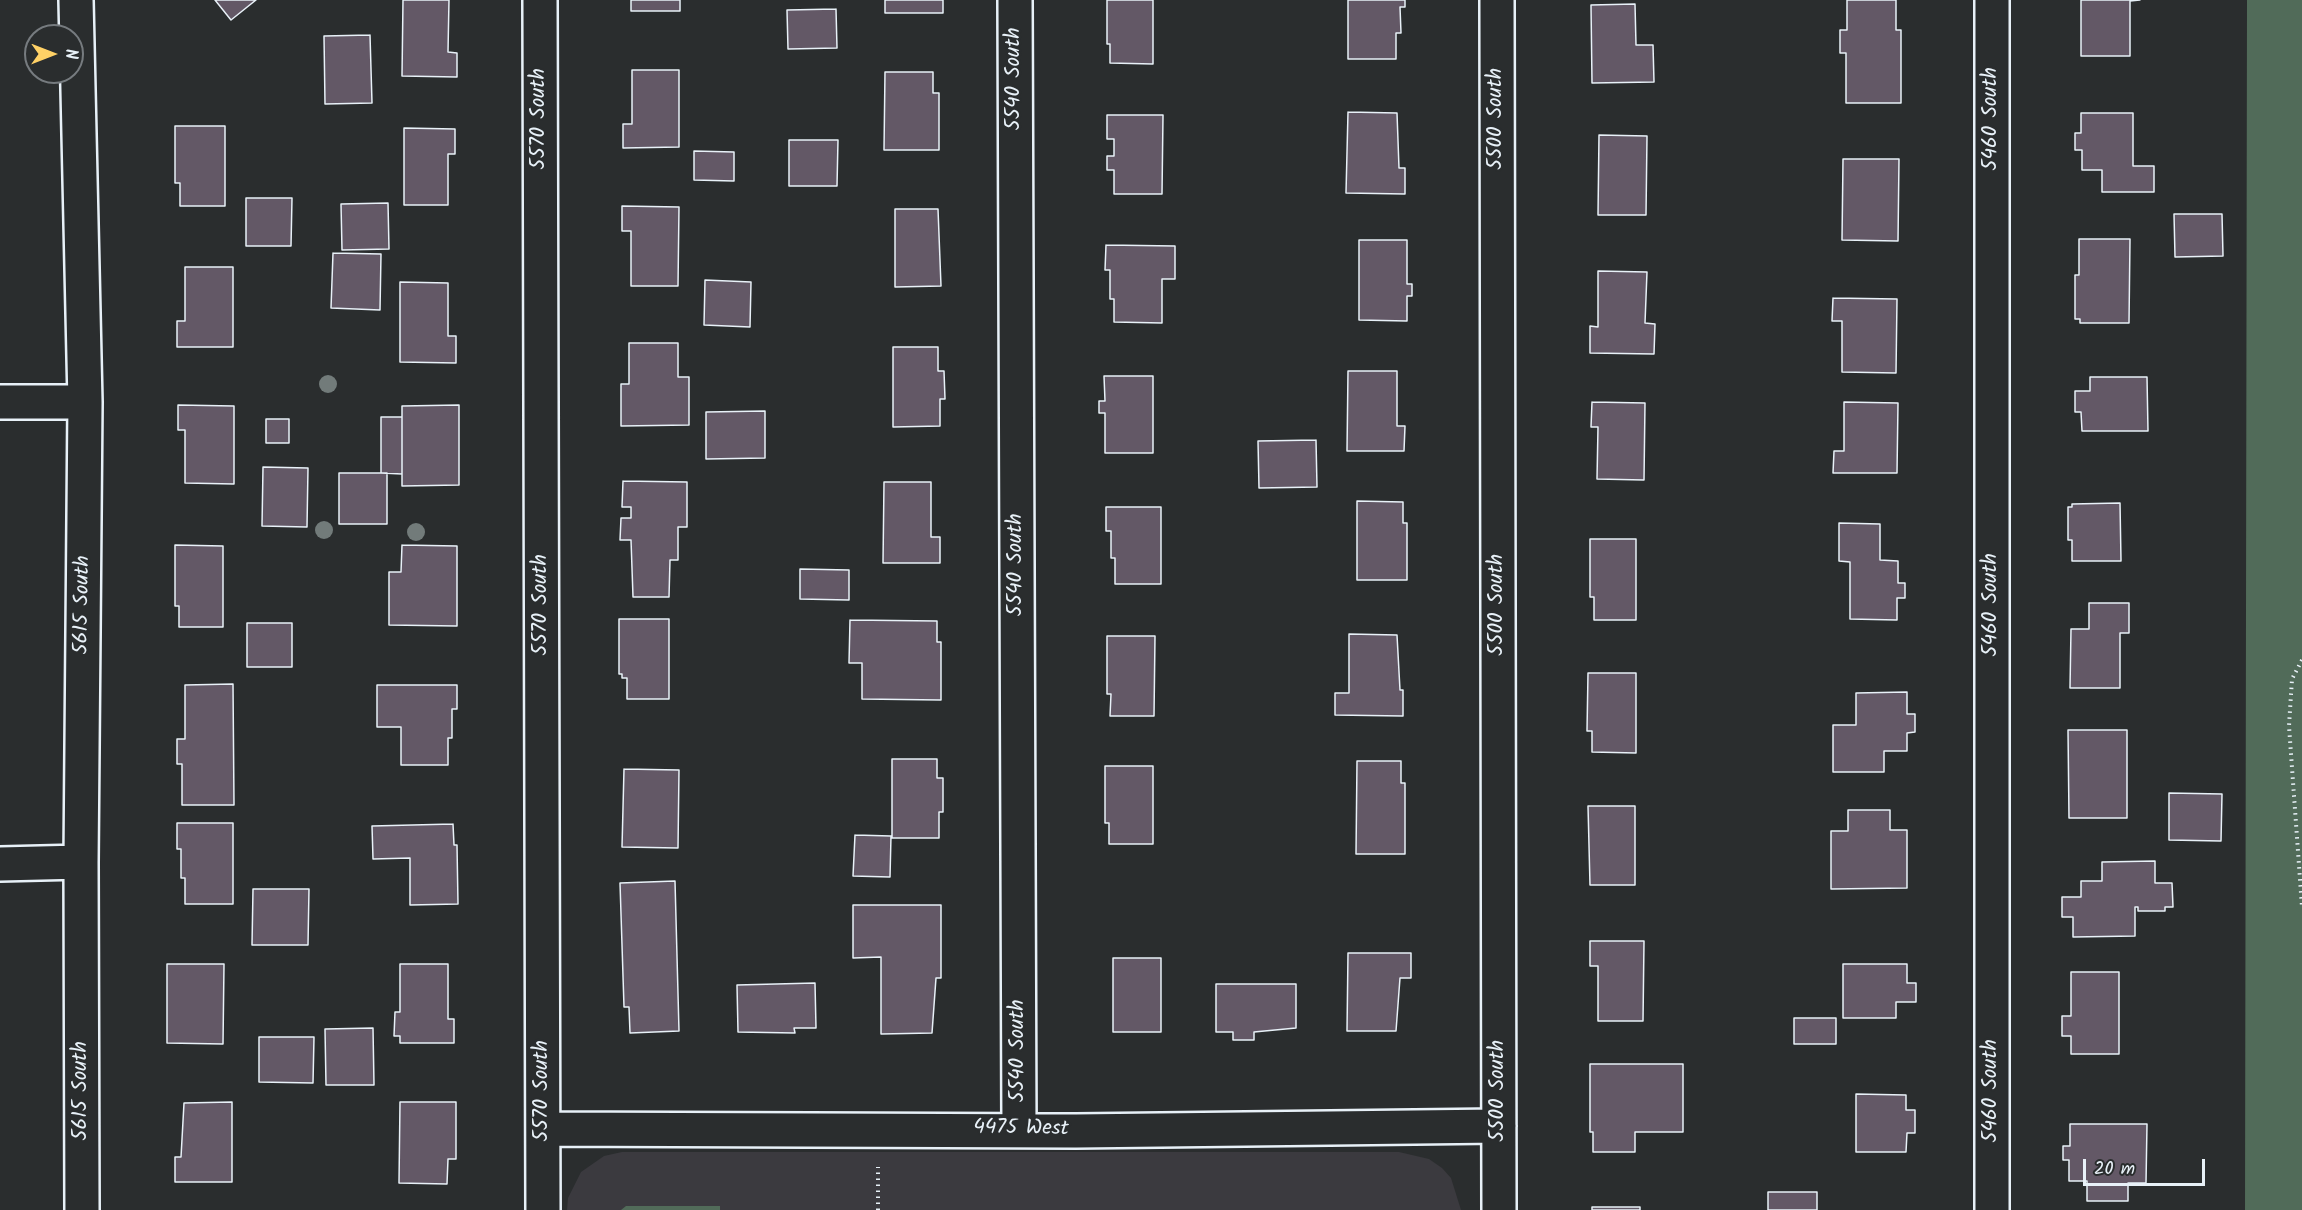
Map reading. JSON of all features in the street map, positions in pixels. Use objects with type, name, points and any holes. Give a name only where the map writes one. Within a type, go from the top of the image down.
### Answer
[{"type":"street","name":"5615 South","points":[[76,0],[85,402],[81,862],[82,1210]]},
{"type":"street","name":"5570 South","points":[[540,0],[543,1210]]},
{"type":"street","name":"5540 South","points":[[1015,0],[1019,1129]]},
{"type":"street","name":"5500 South","points":[[1497,0],[1499,1210]]},
{"type":"street","name":"5460 South","points":[[1992,0],[1992,1210]]},
{"type":"street","points":[[0,402],[85,402]]},
{"type":"street","points":[[0,864],[81,862]]},
{"type":"street","name":"4475 West","points":[[543,1129],[1499,1126]]},
{"type":"path","points":[[2302,660],[2292,679],[2289,726],[2302,907]]},
{"type":"path","points":[[878,1166],[878,1210]]},
{"type":"shaded area","points":[[622,1152],[1399,1152],[1429,1159],[1442,1168],[1451,1178],[1461,1210],[567,1210],[568,1198],[581,1172],[604,1156]]},
{"type":"green space","points":[[2247,0],[2302,0],[2302,1210],[2245,1210]]},
{"type":"green space","points":[[626,1206],[720,1206],[720,1210],[621,1210]]},
{"type":"building","points":[[215,0],[256,0],[231,20]]},
{"type":"building","points":[[403,0],[449,0],[448,52],[457,53],[457,77],[402,76]]},
{"type":"building","points":[[631,0],[680,0],[680,11],[631,11]]},
{"type":"building","points":[[885,0],[943,0],[943,13],[885,13]]},
{"type":"building","points":[[1107,0],[1153,0],[1153,64],[1110,63],[1110,44],[1107,44]]},
{"type":"building","points":[[1348,0],[1405,0],[1405,7],[1400,7],[1401,33],[1396,33],[1396,59],[1348,59]]},
{"type":"building","points":[[1847,0],[1896,0],[1896,30],[1901,30],[1901,103],[1846,103],[1846,53],[1840,53],[1840,30],[1847,30]]},
{"type":"building","points":[[2081,0],[2140,0],[2130,1],[2130,56],[2081,56]]},
{"type":"building","points":[[1635,4],[1636,45],[1653,45],[1654,82],[1592,83],[1591,5]]},
{"type":"building","points":[[836,9],[837,48],[788,49],[787,10]]},
{"type":"building","points":[[370,35],[372,103],[325,104],[324,36]]},
{"type":"building","points":[[632,70],[679,70],[679,147],[623,148],[623,124],[632,124]]},
{"type":"building","points":[[885,72],[933,72],[933,93],[939,93],[939,150],[884,150]]},
{"type":"building","points":[[1348,112],[1397,113],[1399,168],[1405,168],[1405,194],[1346,193]]},
{"type":"building","points":[[2081,113],[2133,113],[2133,166],[2154,166],[2154,192],[2102,192],[2102,170],[2082,170],[2082,150],[2075,150],[2075,133],[2081,133]]},
{"type":"building","points":[[1107,115],[1163,115],[1162,194],[1114,194],[1114,170],[1107,170],[1107,156],[1114,156],[1114,139],[1107,139]]},
{"type":"building","points":[[175,126],[225,126],[225,206],[180,206],[180,183],[175,183]]},
{"type":"building","points":[[404,128],[455,129],[455,154],[448,154],[448,205],[404,205]]},
{"type":"building","points":[[1599,135],[1647,136],[1646,215],[1598,215]]},
{"type":"building","points":[[789,140],[838,140],[837,186],[789,186]]},
{"type":"building","points":[[694,151],[734,152],[734,181],[694,180]]},
{"type":"building","points":[[1843,159],[1899,159],[1898,241],[1842,240]]},
{"type":"building","points":[[246,198],[292,198],[291,246],[246,246]]},
{"type":"building","points":[[388,203],[389,249],[342,250],[341,204]]},
{"type":"building","points":[[622,206],[679,207],[678,286],[631,286],[631,231],[622,231]]},
{"type":"building","points":[[895,209],[938,209],[941,286],[895,287]]},
{"type":"building","points":[[2174,214],[2222,214],[2223,256],[2175,257]]},
{"type":"building","points":[[2079,239],[2130,239],[2129,323],[2080,323],[2080,319],[2075,319],[2075,275],[2079,275]]},
{"type":"building","points":[[1359,240],[1407,240],[1407,284],[1412,284],[1412,296],[1407,296],[1407,321],[1359,320]]},
{"type":"building","points":[[1106,245],[1175,246],[1175,279],[1162,279],[1162,323],[1114,322],[1114,299],[1110,299],[1110,270],[1105,270]]},
{"type":"building","points":[[333,253],[381,254],[380,310],[331,308]]},
{"type":"building","points":[[185,267],[233,267],[233,347],[177,347],[177,321],[185,321]]},
{"type":"building","points":[[1598,271],[1647,272],[1645,323],[1655,324],[1654,354],[1590,353],[1590,326],[1598,327]]},
{"type":"building","points":[[705,280],[751,282],[750,327],[704,325]]},
{"type":"building","points":[[400,282],[448,283],[448,336],[456,336],[456,363],[400,362]]},
{"type":"building","points":[[1833,298],[1897,299],[1896,373],[1842,372],[1842,321],[1832,321]]},
{"type":"building","points":[[629,343],[678,343],[678,377],[689,377],[689,425],[621,426],[621,384],[629,384]]},
{"type":"building","points":[[893,347],[938,347],[938,371],[944,371],[945,399],[940,399],[940,426],[893,427]]},
{"type":"building","points":[[1348,371],[1397,371],[1397,426],[1405,426],[1404,451],[1347,451]]},
{"type":"building","points":[[1104,376],[1153,376],[1153,453],[1105,453],[1105,413],[1099,413],[1099,401],[1105,401]]},
{"type":"building","points":[[2090,377],[2147,377],[2148,431],[2082,431],[2081,412],[2075,412],[2075,391],[2090,391]]},
{"type":"building","points":[[1592,402],[1645,403],[1644,480],[1597,479],[1598,427],[1591,427]]},
{"type":"building","points":[[1844,402],[1898,403],[1897,473],[1833,473],[1834,451],[1844,451]]},
{"type":"building","points":[[178,405],[234,406],[234,484],[185,483],[185,430],[178,430]]},
{"type":"building","points":[[459,405],[459,485],[402,486],[402,406]]},
{"type":"building","points":[[765,411],[765,458],[706,459],[706,412]]},
{"type":"building","points":[[381,417],[402,417],[402,474],[381,473]]},
{"type":"building","points":[[266,419],[289,419],[289,443],[266,443]]},
{"type":"building","points":[[1316,440],[1317,487],[1259,488],[1258,441]]},
{"type":"building","points":[[263,467],[308,468],[307,527],[262,526]]},
{"type":"building","points":[[339,473],[387,473],[387,524],[339,524]]},
{"type":"building","points":[[623,481],[687,482],[687,527],[678,527],[678,560],[670,560],[669,597],[633,597],[631,540],[620,540],[621,518],[631,518],[631,507],[622,507]]},
{"type":"building","points":[[884,482],[931,482],[931,537],[940,537],[940,563],[883,563]]},
{"type":"building","points":[[1357,501],[1403,502],[1403,523],[1407,523],[1407,580],[1357,580]]},
{"type":"building","points":[[2120,503],[2121,561],[2072,561],[2072,540],[2068,540],[2068,507],[2072,507],[2072,504]]},
{"type":"building","points":[[1106,507],[1161,507],[1161,584],[1115,584],[1115,558],[1111,558],[1111,531],[1106,531]]},
{"type":"building","points":[[1839,523],[1880,524],[1880,560],[1898,561],[1898,583],[1905,583],[1905,598],[1897,598],[1897,620],[1850,619],[1850,562],[1839,561]]},
{"type":"building","points":[[1590,539],[1636,539],[1636,620],[1594,620],[1594,597],[1590,597]]},
{"type":"building","points":[[175,545],[223,546],[223,627],[179,627],[179,606],[175,606]]},
{"type":"building","points":[[402,545],[457,546],[457,626],[389,625],[389,572],[401,572]]},
{"type":"building","points":[[800,569],[849,570],[849,600],[800,599]]},
{"type":"building","points":[[2089,603],[2129,603],[2129,633],[2120,633],[2120,688],[2070,688],[2071,629],[2089,629]]},
{"type":"building","points":[[619,619],[669,619],[669,699],[627,699],[627,678],[622,678],[622,674],[619,674]]},
{"type":"building","points":[[850,620],[937,621],[937,642],[941,642],[941,700],[862,699],[862,663],[849,663]]},
{"type":"building","points":[[247,623],[292,623],[292,667],[247,667]]},
{"type":"building","points":[[1349,634],[1397,635],[1400,690],[1403,690],[1403,716],[1335,715],[1335,693],[1349,693]]},
{"type":"building","points":[[1107,636],[1155,636],[1154,716],[1110,716],[1111,694],[1107,694]]},
{"type":"building","points":[[1588,673],[1636,673],[1636,753],[1592,752],[1592,731],[1587,731]]},
{"type":"building","points":[[233,684],[234,805],[182,805],[182,764],[177,764],[177,739],[185,739],[185,685]]},
{"type":"building","points":[[377,685],[457,685],[457,709],[452,709],[452,738],[448,738],[448,765],[401,765],[401,727],[377,727]]},
{"type":"building","points":[[1907,692],[1907,714],[1915,714],[1915,732],[1907,733],[1907,751],[1884,751],[1884,772],[1833,772],[1833,725],[1856,725],[1856,693]]},
{"type":"building","points":[[2068,730],[2127,730],[2127,818],[2069,818]]},
{"type":"building","points":[[892,759],[937,759],[937,778],[943,778],[943,812],[939,812],[939,838],[892,838]]},
{"type":"building","points":[[1357,761],[1401,761],[1401,783],[1405,783],[1405,854],[1356,854]]},
{"type":"building","points":[[1105,766],[1153,766],[1153,844],[1109,844],[1109,823],[1105,823]]},
{"type":"building","points":[[624,769],[679,770],[678,848],[622,847]]},
{"type":"building","points":[[2169,793],[2222,794],[2221,841],[2169,840]]},
{"type":"building","points":[[1588,806],[1635,806],[1635,885],[1590,885]]},
{"type":"building","points":[[1848,810],[1890,810],[1890,830],[1907,830],[1907,888],[1831,889],[1831,831],[1848,831]]},
{"type":"building","points":[[177,823],[233,823],[233,904],[185,904],[185,878],[181,878],[181,849],[177,849]]},
{"type":"building","points":[[453,824],[454,845],[457,845],[458,904],[410,905],[410,858],[373,859],[372,826]]},
{"type":"building","points":[[855,835],[891,836],[890,877],[853,876]]},
{"type":"building","points":[[2155,861],[2155,883],[2172,883],[2173,907],[2165,907],[2165,911],[2138,911],[2138,907],[2135,907],[2135,936],[2073,937],[2073,917],[2062,917],[2062,897],[2081,897],[2081,881],[2102,881],[2102,862]]},
{"type":"building","points":[[675,881],[679,1031],[630,1033],[629,1007],[624,1007],[620,883]]},
{"type":"building","points":[[253,889],[309,889],[308,945],[252,945]]},
{"type":"building","points":[[853,905],[941,905],[941,978],[936,978],[932,1033],[881,1034],[881,957],[853,958]]},
{"type":"building","points":[[1590,941],[1644,941],[1643,1021],[1598,1021],[1598,966],[1590,966]]},
{"type":"building","points":[[1348,953],[1411,953],[1411,978],[1400,978],[1396,1031],[1347,1031]]},
{"type":"building","points":[[1113,958],[1161,958],[1161,1032],[1113,1032]]},
{"type":"building","points":[[167,964],[224,964],[223,1044],[167,1043]]},
{"type":"building","points":[[400,964],[448,964],[448,1019],[454,1019],[454,1043],[400,1043],[400,1036],[394,1036],[395,1012],[400,1012]]},
{"type":"building","points":[[1843,964],[1907,964],[1907,983],[1916,983],[1916,1002],[1896,1002],[1896,1018],[1843,1018]]},
{"type":"building","points":[[2071,972],[2119,972],[2119,1054],[2071,1054],[2071,1036],[2062,1036],[2062,1016],[2071,1016]]},
{"type":"building","points":[[815,983],[816,1028],[794,1028],[795,1033],[738,1032],[737,985]]},
{"type":"building","points":[[1216,984],[1296,984],[1296,1028],[1254,1032],[1254,1040],[1233,1040],[1233,1032],[1216,1032]]},
{"type":"building","points":[[1794,1018],[1836,1018],[1836,1044],[1794,1044]]},
{"type":"building","points":[[373,1028],[374,1085],[326,1085],[325,1029]]},
{"type":"building","points":[[259,1037],[314,1037],[313,1083],[259,1082]]},
{"type":"building","points":[[1590,1064],[1683,1064],[1683,1132],[1635,1132],[1635,1152],[1593,1152],[1593,1132],[1590,1132]]},
{"type":"building","points":[[1856,1094],[1906,1095],[1906,1110],[1915,1110],[1915,1133],[1907,1133],[1906,1152],[1856,1152]]},
{"type":"building","points":[[232,1102],[232,1182],[175,1182],[175,1157],[181,1157],[184,1103]]},
{"type":"building","points":[[400,1102],[456,1102],[456,1159],[448,1159],[447,1184],[399,1183]]},
{"type":"building","points":[[2070,1124],[2147,1124],[2146,1183],[2128,1183],[2128,1201],[2087,1201],[2087,1181],[2069,1181],[2069,1160],[2063,1160],[2063,1146],[2070,1146]]},
{"type":"building","points":[[1768,1192],[1817,1192],[1817,1210],[1768,1210]]},
{"type":"building","points":[[1592,1207],[1640,1207],[1640,1210],[1592,1210]]}]
